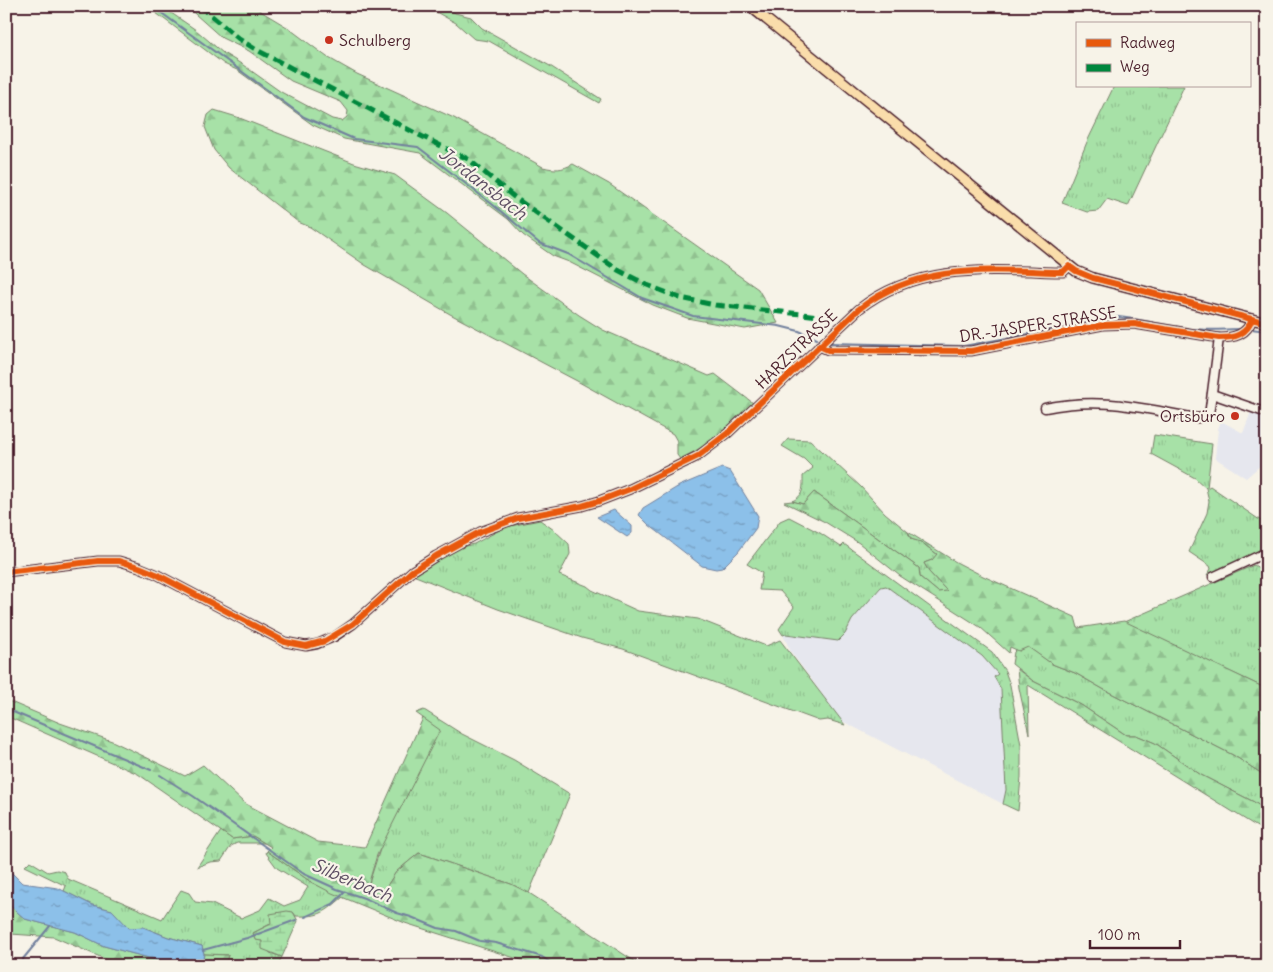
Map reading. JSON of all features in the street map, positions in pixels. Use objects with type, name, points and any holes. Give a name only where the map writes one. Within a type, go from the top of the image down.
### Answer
[{"type":"main road","points":[[750,6],[1076,271],[1093,278],[1251,322],[1267,323]]},
{"type":"street","name":"HARZSTRASSE","points":[[6,572],[98,561],[119,561],[156,574],[276,638],[306,646],[325,641],[341,632],[363,615],[412,571],[459,543],[510,521],[582,506],[614,496],[698,456],[728,433],[871,299],[889,289],[935,275],[955,272],[996,270],[1063,272],[1069,266]]},
{"type":"street","name":"DR.-JASPER-STRASSE","points":[[820,346],[828,350],[971,351],[1103,324],[1122,323],[1219,338],[1231,338],[1244,332],[1251,322]]},
{"type":"street","points":[[1045,408],[1080,402],[1107,403],[1198,418],[1204,417],[1209,412],[1219,338]]},
{"type":"street","points":[[1212,394],[1267,413]]},
{"type":"street","points":[[1213,577],[1267,552]]},
{"type":"shaded area","points":[[1251,412],[1267,418],[1267,453],[1261,465],[1246,478],[1215,458],[1218,429],[1221,421],[1243,433]]},
{"type":"shaded area","points":[[886,586],[982,656],[999,675],[994,678],[1001,689],[1003,716],[1006,790],[1003,804],[842,721],[791,652],[783,635],[838,641],[845,634],[852,620],[881,587]]},
{"type":"green space","points":[[140,6],[161,6],[196,30],[223,53],[281,92],[332,119],[342,121],[347,117],[348,111],[341,102],[291,81],[249,51],[222,38],[186,6],[252,6],[287,27],[327,57],[357,74],[454,118],[543,167],[558,169],[573,164],[609,184],[758,289],[778,323],[745,329],[687,318],[653,305],[569,262],[553,256],[523,235],[508,219],[420,153],[344,139],[313,125],[237,70],[224,64],[156,13]]},
{"type":"green space","points":[[438,6],[452,6],[451,10],[455,13],[471,17],[482,28],[550,66],[601,99],[599,103],[489,41],[474,39],[456,23],[436,12]]},
{"type":"green space","points":[[1113,88],[1183,88],[1128,206],[1107,199],[1098,211],[1087,212],[1062,203],[1087,142]]},
{"type":"green space","points":[[214,110],[237,117],[354,163],[395,175],[447,213],[522,274],[579,315],[603,330],[709,376],[715,374],[753,403],[719,434],[702,447],[680,459],[677,455],[677,441],[673,434],[450,314],[365,265],[310,227],[298,222],[229,168],[214,150],[205,127],[208,115]]},
{"type":"green space","points":[[1154,435],[1212,444],[1207,488],[1210,486],[1267,525],[1267,548],[1207,575],[1211,569],[1210,566],[1189,552],[1207,513],[1209,501],[1206,488],[1195,478],[1151,454]]},
{"type":"green space","points":[[788,439],[810,440],[861,487],[885,513],[908,532],[911,539],[921,542],[938,555],[924,563],[929,572],[948,592],[938,592],[920,577],[919,568],[814,492],[803,504],[792,501],[801,494],[803,476],[813,468],[804,459],[782,446]]},
{"type":"green space","points":[[814,492],[919,568],[920,577],[938,592],[947,591],[929,572],[924,563],[932,560],[937,554],[921,542],[911,539],[908,532],[956,562],[983,576],[1075,617],[1078,628],[1124,621],[1267,689],[1267,777],[1233,755],[1075,673],[1052,664],[1028,647],[1019,651],[1010,647],[1009,653],[980,627],[900,576],[859,543],[825,522],[784,502],[792,501],[803,504]]},
{"type":"green space","points":[[789,517],[820,533],[841,547],[844,544],[992,652],[1005,671],[1010,685],[1021,745],[1018,811],[1003,804],[1006,790],[1001,689],[994,677],[998,674],[982,656],[886,586],[881,587],[852,620],[845,634],[838,641],[783,635],[779,629],[794,607],[780,591],[759,590],[762,573],[747,564],[780,521]]},
{"type":"green space","points":[[540,520],[569,544],[570,554],[559,575],[587,586],[638,611],[698,619],[766,646],[780,640],[845,725],[828,720],[819,721],[623,649],[582,638],[498,609],[413,575],[438,558],[460,547],[474,544],[505,527]]},
{"type":"green space","points":[[1254,565],[1267,573],[1267,689],[1124,622]]},
{"type":"green space","points":[[1028,646],[1052,664],[1075,673],[1233,755],[1267,777],[1267,811],[1254,802],[1201,775],[1155,743],[1136,735],[1126,735],[1081,705],[1033,681],[1012,664],[1014,652],[1017,649],[1019,651]]},
{"type":"green space","points":[[1017,669],[1033,681],[1081,705],[1126,735],[1136,735],[1155,743],[1201,775],[1254,802],[1267,811],[1267,833],[1028,685],[1029,734]]},
{"type":"green space","points":[[6,700],[60,723],[112,741],[185,776],[203,765],[244,803],[318,842],[365,847],[423,718],[440,730],[377,855],[367,889],[381,895],[396,872],[419,853],[511,884],[529,893],[642,966],[540,966],[405,923],[332,893],[311,882],[267,851],[271,847],[253,836],[232,839],[138,774],[6,716]]},
{"type":"green space","points":[[424,710],[462,734],[514,760],[570,794],[529,893],[511,884],[419,853],[396,872],[381,895],[367,889],[423,718],[416,713]]},
{"type":"green space","points":[[221,831],[232,839],[253,836],[265,843],[237,843],[231,846],[221,861],[210,862],[197,867]]},
{"type":"green space","points":[[267,851],[311,882],[343,897],[322,913],[311,916],[296,916],[293,912],[253,933],[262,941],[270,953],[282,957],[277,966],[225,966],[228,955],[204,954],[202,946],[168,937],[143,927],[129,929],[112,910],[92,905],[64,891],[66,886],[25,866],[30,861],[48,872],[57,870],[65,872],[68,879],[162,919],[181,890],[189,893],[195,902],[212,904],[241,918],[260,910],[269,898],[284,906],[300,900],[308,887],[277,868],[266,853]]},
{"type":"green space","points":[[6,902],[25,919],[75,932],[104,946],[164,962],[166,966],[121,966],[54,937],[6,932]]},
{"type":"green space","points":[[287,911],[293,912],[298,921],[282,957],[262,949],[262,941],[255,940],[253,933],[271,924],[270,914]]},
{"type":"green space","points":[[204,954],[228,955],[225,966],[201,966]]},
{"type":"water","points":[[722,468],[730,471],[758,516],[756,528],[738,552],[722,568],[716,569],[702,566],[639,515],[643,508],[679,486]]},
{"type":"water","points":[[614,510],[632,526],[632,533],[627,537],[597,517]]},
{"type":"water","points":[[6,870],[22,883],[58,888],[92,905],[112,910],[129,928],[143,927],[168,937],[202,946],[204,954],[201,966],[166,966],[164,962],[104,946],[75,932],[25,919],[6,902]]},
{"type":"waterway","name":"Jordansbach","points":[[152,6],[304,117],[354,139],[418,147],[539,243],[568,254],[642,298],[693,316],[779,326],[799,331],[817,339]]},
{"type":"waterway","name":"Jordansbach","points":[[830,343],[964,346],[1119,317],[1192,329],[1243,329]]},
{"type":"waterway","name":"Jordansbach","points":[[1251,329],[1267,331]]},
{"type":"waterway","name":"Silberbach","points":[[6,709],[151,770]]},
{"type":"waterway","name":"Silberbach","points":[[160,775],[304,874],[337,889],[438,928],[456,931],[480,941],[496,943],[542,957],[556,966]]},
{"type":"waterway","points":[[305,917],[333,904],[345,892]]},
{"type":"waterway","points":[[203,950],[247,938],[296,920]]},
{"type":"waterway","points":[[23,959],[50,926]]},
{"type":"marked path","points":[[200,6],[239,39],[255,49],[468,159],[514,197],[618,270],[647,285],[680,298],[715,305],[820,316]]},
{"type":"cycle path","points":[[6,572],[98,561],[119,561],[156,574],[285,642],[306,646],[325,641],[353,624],[412,571],[480,532],[518,518],[599,501],[630,489],[698,456],[728,433],[859,309],[881,294],[905,284],[954,272],[1006,270],[1063,272],[1069,266],[1093,278],[1267,323]]},
{"type":"cycle path","points":[[819,346],[828,350],[971,351],[1103,325],[1134,324],[1225,338],[1243,332],[1247,329],[1252,319]]},
{"type":"place","name":"Schulberg","points":[[329,40]]},
{"type":"place","name":"Ortsbüro","points":[[1235,416]]}]
